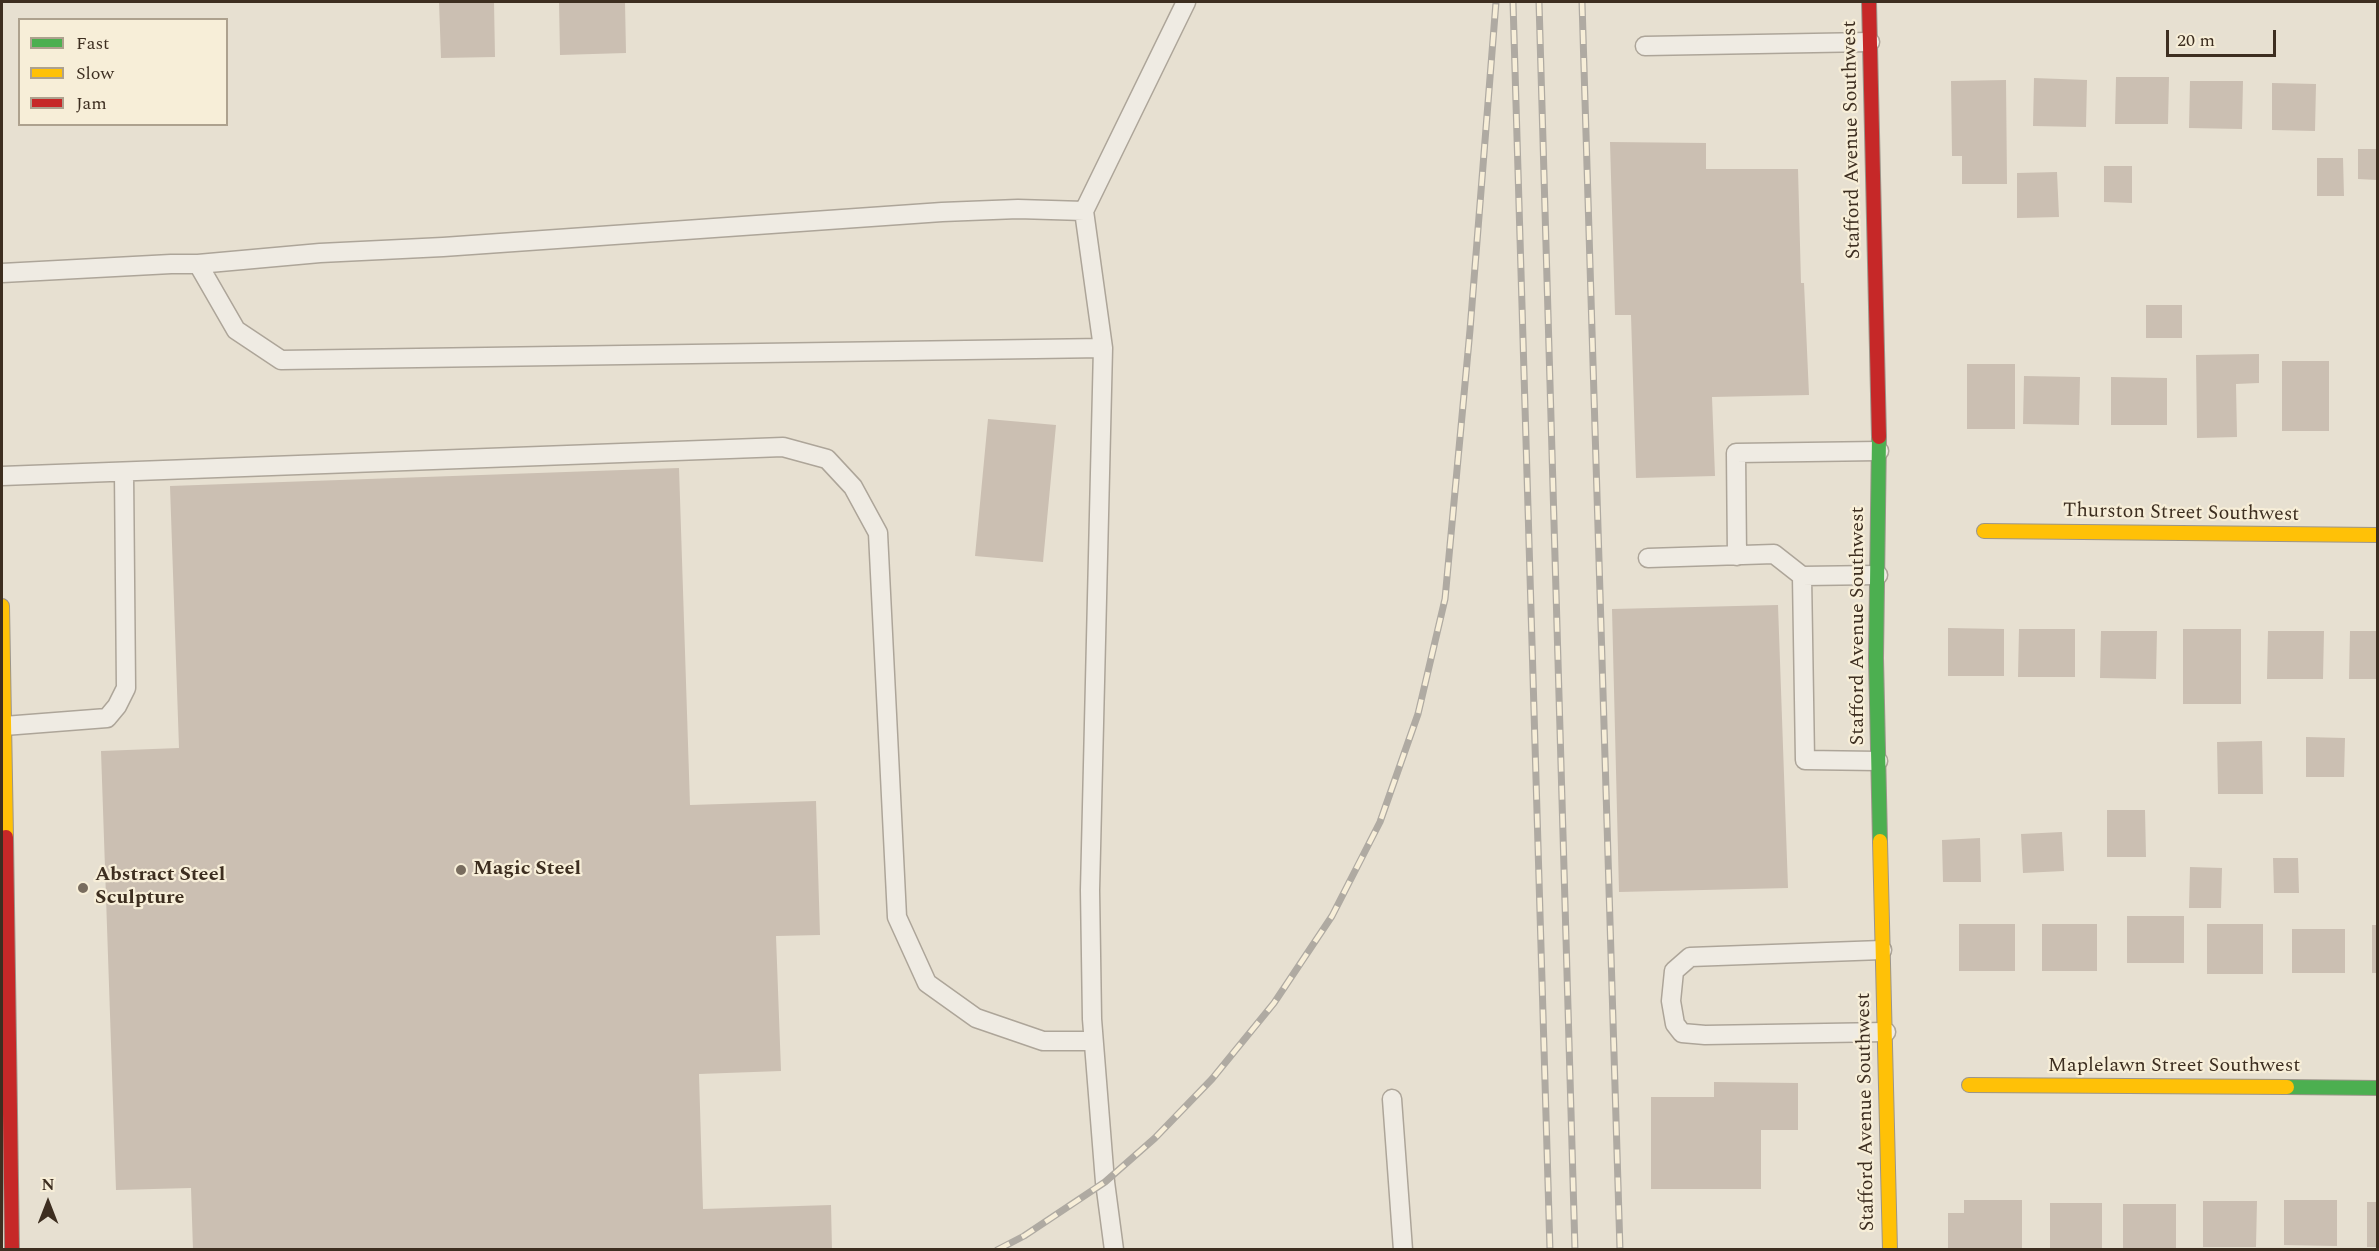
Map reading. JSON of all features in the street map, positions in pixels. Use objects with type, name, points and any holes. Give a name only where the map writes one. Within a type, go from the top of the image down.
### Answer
[{"type":"street","name":"Stafford Avenue Southwest","points":[[1869,2],[1879,451],[1876,658],[1890,1250]]},
{"type":"street","name":"Thurston Street Southwest","points":[[1984,531],[2378,535]]},
{"type":"street","points":[[2,606],[5,1000],[12,1250]]},
{"type":"street","name":"Maplelawn Street Southwest","points":[[1970,1085],[2378,1088]]},
{"type":"lane","points":[[1114,1250],[1105,1182],[1094,1041],[1090,890],[1103,348],[1084,211],[1186,2]]},
{"type":"lane","points":[[1645,46],[1870,42]]},
{"type":"lane","points":[[2,273],[198,264],[320,253],[455,246],[942,212],[1018,209],[1084,211]]},
{"type":"lane","points":[[198,264],[236,330],[282,360],[1103,348]]},
{"type":"lane","points":[[2,476],[783,447],[827,459],[853,487],[878,533],[897,917],[927,983],[976,1018],[1043,1041],[1094,1041]]},
{"type":"lane","points":[[1737,556],[1736,453],[1879,451]]},
{"type":"lane","points":[[4,726],[107,718],[117,706],[126,688],[124,472]]},
{"type":"lane","points":[[1648,558],[1774,554],[1802,576],[1878,575]]},
{"type":"lane","points":[[1802,576],[1805,760],[1878,761]]},
{"type":"lane","points":[[1882,950],[1690,957],[1674,971],[1671,1001],[1675,1024],[1682,1033],[1705,1035],[1886,1032]]},
{"type":"lane","points":[[1392,1099],[1403,1250]]},
{"type":"building","points":[[439,2],[494,2],[495,57],[441,58]]},
{"type":"building","points":[[559,2],[625,2],[626,53],[560,55]]},
{"type":"building","points":[[2116,77],[2169,77],[2168,124],[2115,124]]},
{"type":"building","points":[[2034,78],[2087,80],[2086,127],[2033,126]]},
{"type":"building","points":[[2006,80],[2007,184],[1962,184],[1962,156],[1952,156],[1951,81]]},
{"type":"building","points":[[2190,81],[2243,81],[2242,129],[2189,128]]},
{"type":"building","points":[[2272,83],[2316,84],[2315,131],[2272,130]]},
{"type":"building","points":[[1610,142],[1706,143],[1706,169],[1798,169],[1801,283],[1804,283],[1809,395],[1712,397],[1715,476],[1636,478],[1631,315],[1615,315]]},
{"type":"building","points":[[2358,149],[2378,149],[2377,180],[2358,179]]},
{"type":"building","points":[[2317,158],[2343,158],[2344,196],[2317,196]]},
{"type":"building","points":[[2104,166],[2132,166],[2132,203],[2104,202]]},
{"type":"building","points":[[2057,172],[2059,217],[2017,218],[2017,173]]},
{"type":"building","points":[[2146,305],[2182,305],[2182,338],[2146,338]]},
{"type":"building","points":[[2259,354],[2259,383],[2236,384],[2237,437],[2197,438],[2196,355]]},
{"type":"building","points":[[2282,361],[2329,361],[2329,431],[2282,431]]},
{"type":"building","points":[[1967,364],[2015,364],[2015,429],[1967,429]]},
{"type":"building","points":[[2024,376],[2080,377],[2079,425],[2023,424]]},
{"type":"building","points":[[2111,377],[2167,378],[2167,425],[2111,425]]},
{"type":"building","points":[[988,419],[1056,425],[1043,562],[975,556]]},
{"type":"building","name":"Magic Steel","points":[[679,468],[690,805],[816,801],[820,935],[776,936],[781,1071],[699,1074],[703,1209],[831,1205],[832,1250],[193,1250],[191,1188],[116,1190],[101,751],[179,748],[170,486]]},
{"type":"building","points":[[1778,605],[1788,888],[1619,892],[1612,609]]},
{"type":"building","points":[[1948,628],[2004,629],[2004,676],[1948,676]]},
{"type":"building","points":[[2019,629],[2075,629],[2075,677],[2018,677]]},
{"type":"building","points":[[2183,629],[2241,629],[2241,704],[2183,704]]},
{"type":"building","points":[[2101,631],[2157,631],[2156,679],[2100,678]]},
{"type":"building","points":[[2268,631],[2324,631],[2323,679],[2267,679]]},
{"type":"building","points":[[2350,631],[2378,631],[2378,679],[2349,679]]},
{"type":"building","points":[[2306,737],[2345,738],[2344,777],[2306,777]]},
{"type":"building","points":[[2262,741],[2263,794],[2218,794],[2217,742]]},
{"type":"building","points":[[2107,810],[2145,810],[2146,857],[2107,857]]},
{"type":"building","points":[[2062,832],[2064,871],[2023,873],[2021,834]]},
{"type":"building","points":[[1980,838],[1981,882],[1943,882],[1942,840]]},
{"type":"building","points":[[2273,858],[2298,858],[2299,893],[2274,893]]},
{"type":"building","points":[[2190,867],[2222,868],[2221,908],[2189,908]]},
{"type":"building","points":[[2127,916],[2184,916],[2184,963],[2127,963]]},
{"type":"building","points":[[1959,924],[2015,924],[2015,971],[1959,971]]},
{"type":"building","points":[[2042,924],[2097,924],[2097,971],[2042,971]]},
{"type":"building","points":[[2207,924],[2263,924],[2263,974],[2207,974]]},
{"type":"building","points":[[2372,925],[2378,925],[2378,973],[2372,973]]},
{"type":"building","points":[[2292,929],[2345,929],[2345,973],[2292,973]]},
{"type":"building","points":[[1714,1082],[1798,1083],[1798,1130],[1761,1130],[1761,1189],[1651,1189],[1651,1097],[1714,1097]]},
{"type":"building","points":[[1964,1200],[2022,1200],[2022,1250],[1948,1250],[1948,1213],[1964,1213]]},
{"type":"building","points":[[2284,1200],[2337,1200],[2337,1246],[2284,1245]]},
{"type":"building","points":[[2203,1201],[2257,1201],[2256,1247],[2203,1247]]},
{"type":"building","points":[[2367,1202],[2378,1202],[2378,1247],[2367,1247]]},
{"type":"building","points":[[2050,1203],[2102,1203],[2102,1250],[2050,1250]]},
{"type":"building","points":[[2123,1204],[2176,1204],[2176,1250],[2123,1250]]},
{"type":"railway","points":[[997,1250],[1024,1236],[1105,1182],[1155,1138],[1212,1079],[1274,1003],[1332,916],[1380,822],[1418,714],[1445,599],[1470,330],[1496,2]]},
{"type":"railway","points":[[1513,2],[1550,1250]]},
{"type":"railway","points":[[1539,2],[1575,1250]]},
{"type":"railway","points":[[1582,2],[1620,1250]]},
{"type":"traffic: fast","points":[[1879,437],[1876,658],[1880,841]]},
{"type":"traffic: fast","points":[[2287,1087],[2378,1088]]},
{"type":"traffic: slow","points":[[1984,531],[2378,535]]},
{"type":"traffic: slow","points":[[2,606],[6,837]]},
{"type":"traffic: slow","points":[[1880,841],[1890,1250]]},
{"type":"traffic: slow","points":[[1969,1085],[2287,1087]]},
{"type":"traffic: jam","points":[[1869,2],[1879,437]]},
{"type":"traffic: jam","points":[[6,837],[12,1250]]},
{"type":"place","name":"Magic Steel","points":[[461,870]]},
{"type":"place","name":"Abstract Steel Sculpture","points":[[83,888]]}]
